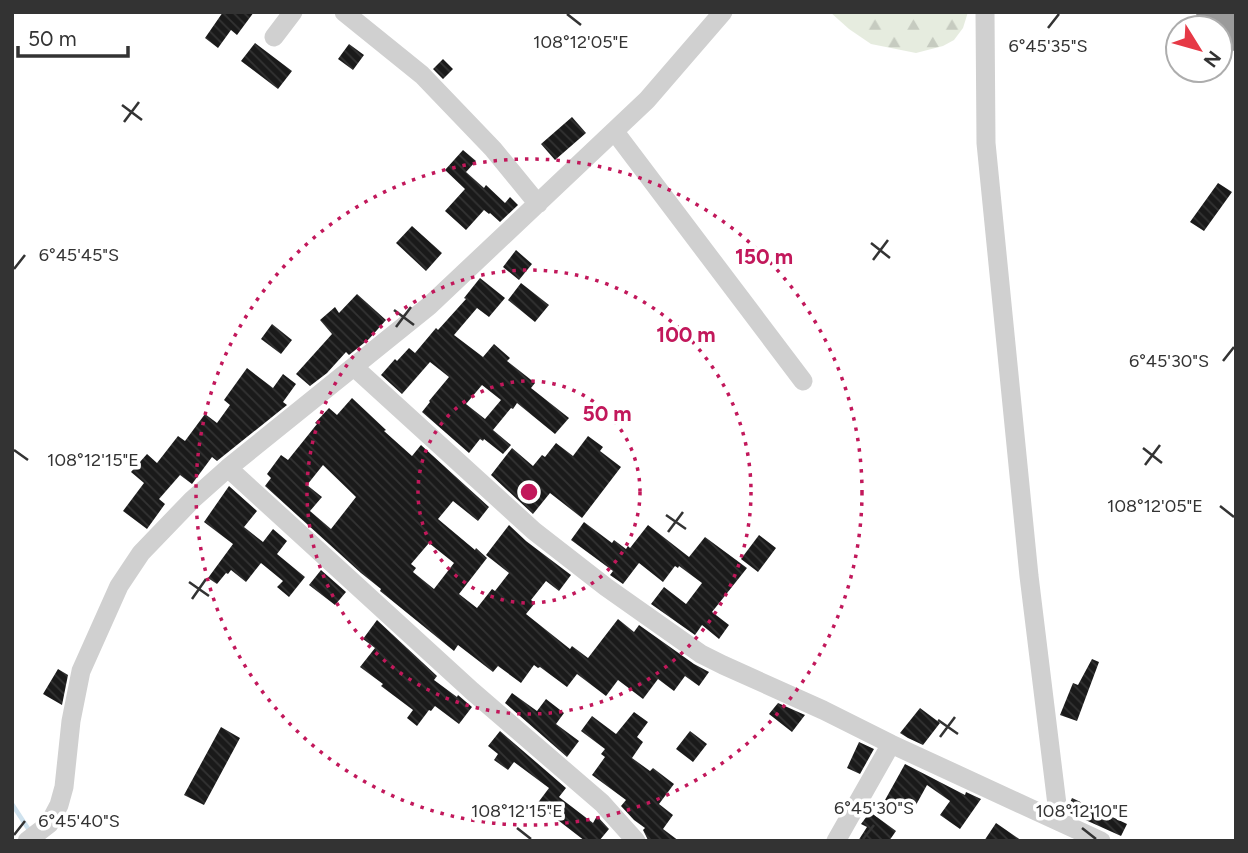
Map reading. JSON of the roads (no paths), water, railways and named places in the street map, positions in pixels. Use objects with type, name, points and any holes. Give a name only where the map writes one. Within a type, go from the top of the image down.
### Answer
[{"type":"highway","points":[[1211,12],[1236,36]]},
{"type":"street","points":[[274,37],[293,12]]},
{"type":"street","points":[[344,12],[422,75],[493,149],[538,204]]},
{"type":"street","points":[[27,841],[49,824],[59,805],[81,671],[118,586],[141,553],[192,500],[228,468],[429,306],[648,100],[723,12]]},
{"type":"street","points":[[985,12],[988,157],[1029,576],[1059,821]]},
{"type":"street","points":[[615,132],[803,381]]},
{"type":"street","points":[[354,367],[534,531],[701,654],[1101,841]]},
{"type":"street","points":[[228,468],[452,673],[602,803],[636,841]]},
{"type":"street","points":[[836,841],[891,744]]},
{"type":"waterway","points":[[12,804],[31,833]]}]
